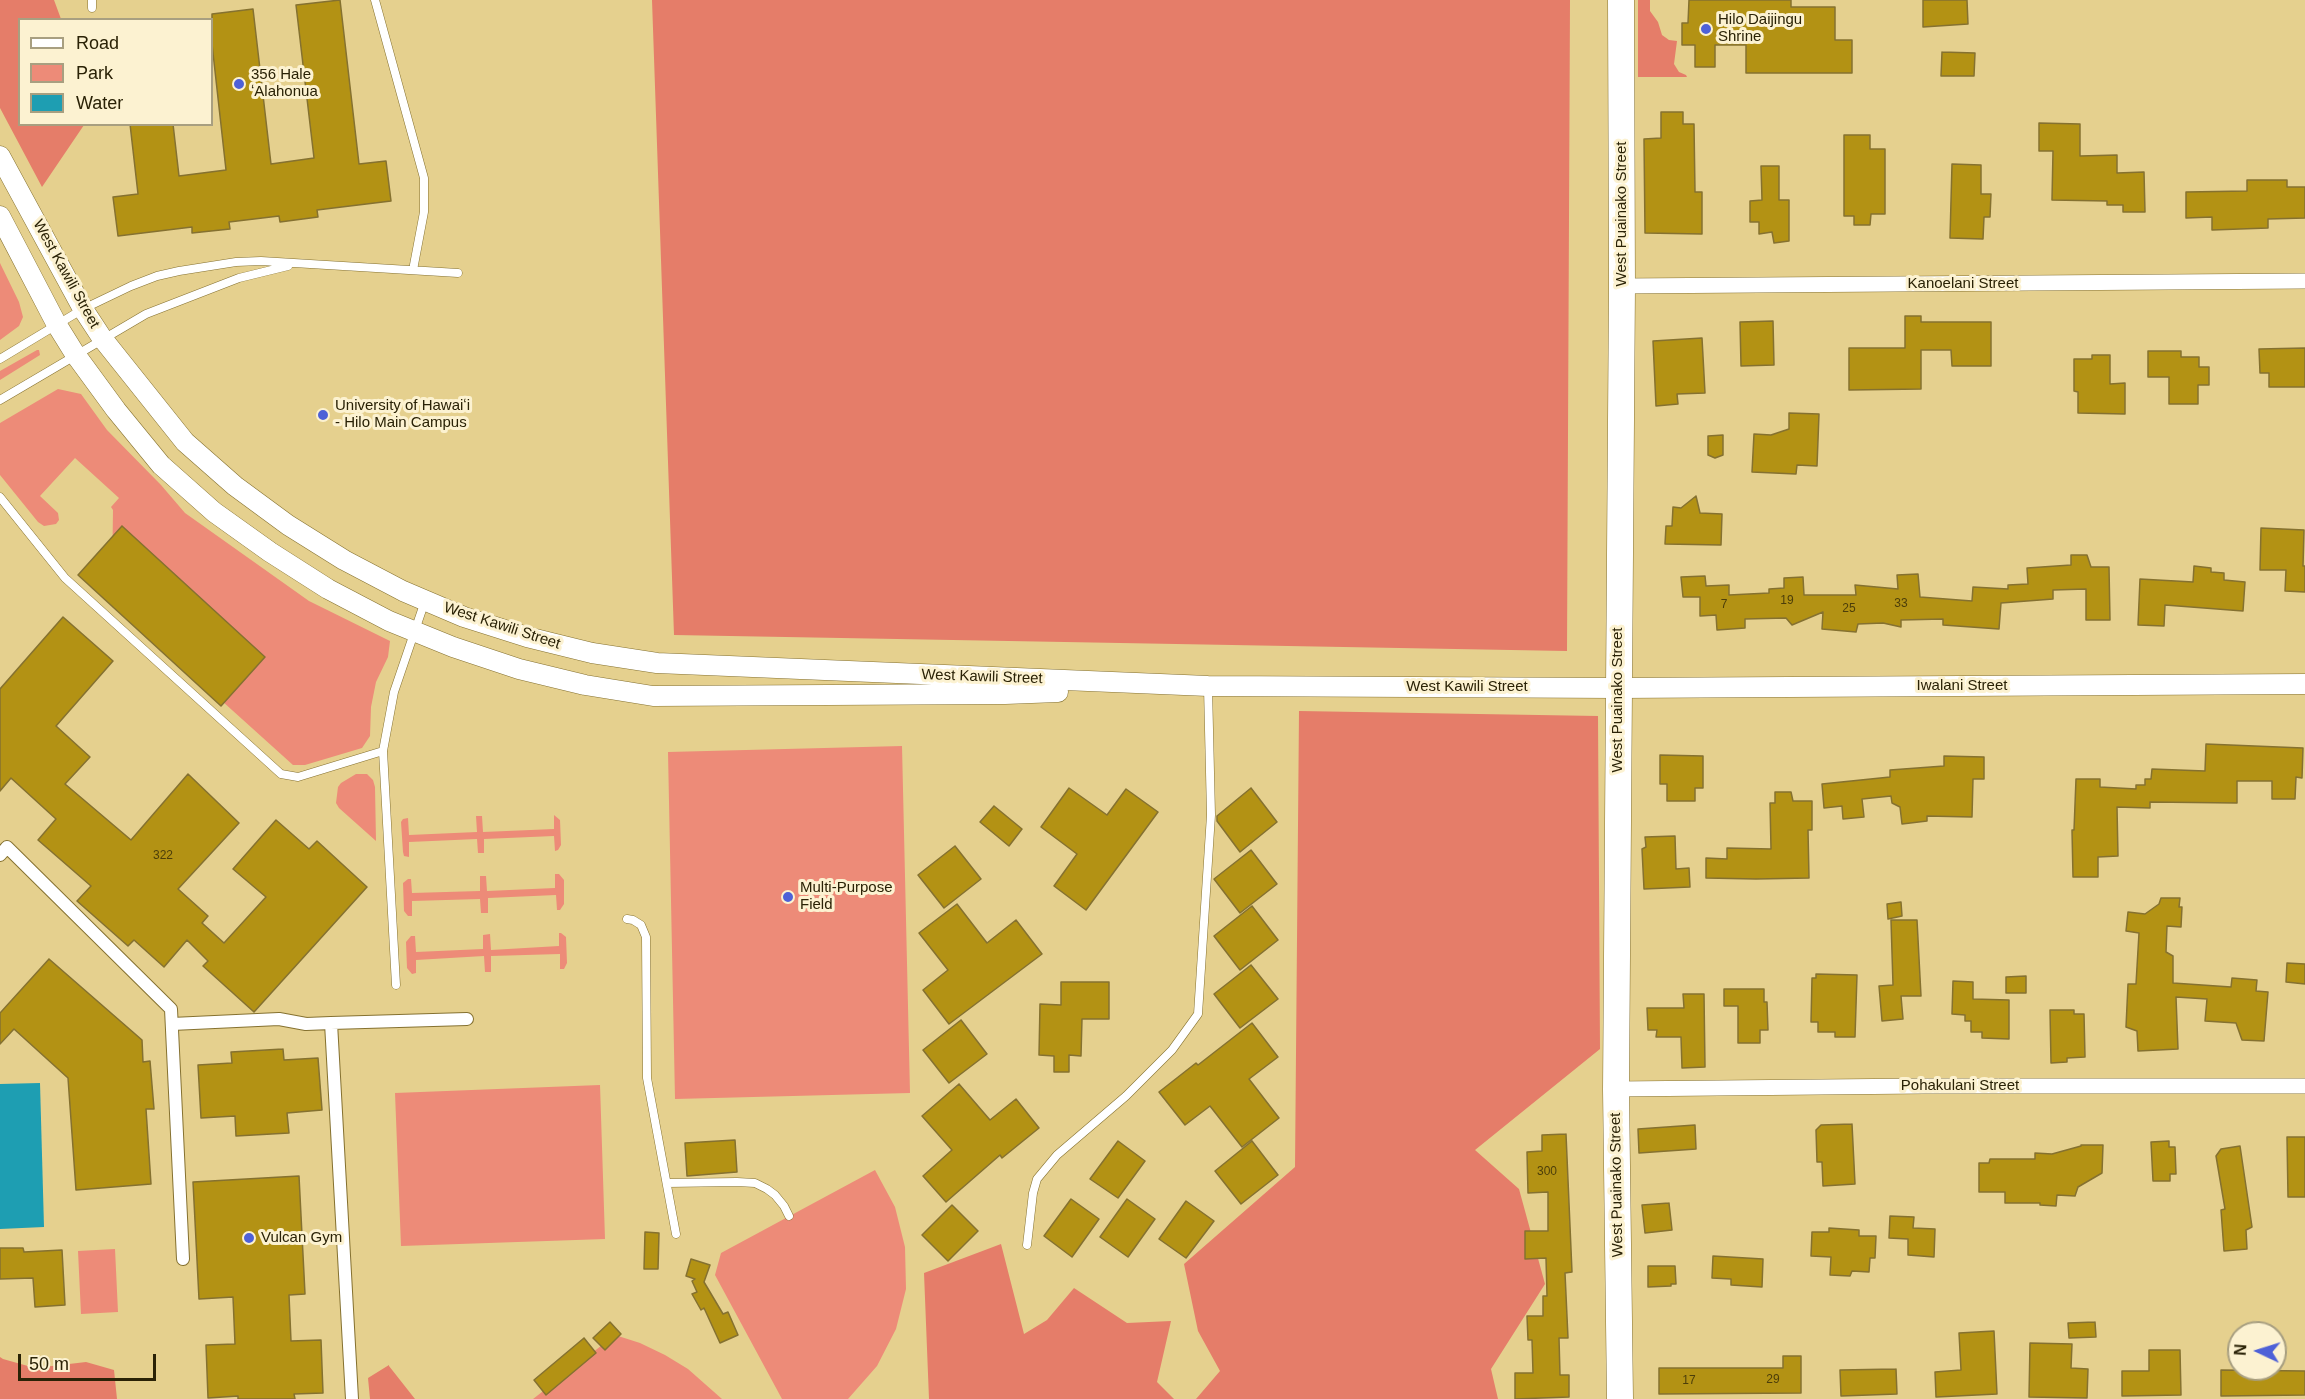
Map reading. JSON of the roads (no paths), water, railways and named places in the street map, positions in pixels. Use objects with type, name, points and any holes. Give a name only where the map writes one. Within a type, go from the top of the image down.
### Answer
[{"type":"highway","name":"West Puainako Street","points":[[1620,1399],[1616,1089],[1622,286],[1621,0]]},
{"type":"street","name":"West Kawili Street","points":[[0,156],[83,309],[102,338],[185,442],[235,486],[288,525],[344,560],[464,617],[527,637],[592,653],[657,663],[1208,686],[1618,688]]},
{"type":"street","name":"West Kawili Street","points":[[0,216],[57,325],[75,354],[116,410],[161,464],[214,512],[270,552],[328,589],[414,631],[453,647],[519,669],[585,685],[653,696],[1005,694],[1208,686]]},
{"type":"street","name":"Kanoelani Street","points":[[1622,286],[2305,281]]},
{"type":"street","name":"Iwalani Street","points":[[1618,688],[2305,684]]},
{"type":"street","points":[[0,855],[8,847],[171,1009],[183,1259]]},
{"type":"street","points":[[172,1024],[279,1019],[306,1024],[466,1019]]},
{"type":"street","points":[[331,1023],[352,1399]]},
{"type":"street","name":"Pohakulani Street","points":[[1616,1089],[2305,1086]]},
{"type":"lane","points":[[375,0],[424,178],[424,212],[413,270]]},
{"type":"lane","points":[[0,359],[83,309],[131,286],[179,271],[236,262],[458,273]]},
{"type":"lane","points":[[0,400],[146,314],[203,290],[239,278],[298,264]]},
{"type":"lane","points":[[0,497],[65,578],[281,774],[298,777],[383,751]]},
{"type":"lane","points":[[396,985],[383,751],[394,692],[425,600]]},
{"type":"lane","points":[[1027,1245],[1033,1193],[1037,1179],[1057,1155],[1126,1096],[1172,1050],[1198,1014],[1211,815],[1208,686]]},
{"type":"lane","points":[[627,919],[641,925],[646,937],[647,1078],[676,1234]]},
{"type":"lane","points":[[667,1183],[755,1184],[775,1195],[789,1216]]},
{"type":"water","points":[[40,1083],[44,1227],[0,1229],[0,1084]]},
{"type":"place","name":"Hilo Daijingu Shrine","points":[[1706,29]]},
{"type":"place","name":"356 Hale ʻAlahonua","points":[[239,84]]},
{"type":"place","name":"University of Hawaiʻi - Hilo Main Campus","points":[[323,415]]},
{"type":"place","name":"Multi-Purpose Field","points":[[788,897]]},
{"type":"place","name":"Vulcan Gym","points":[[249,1238]]}]
